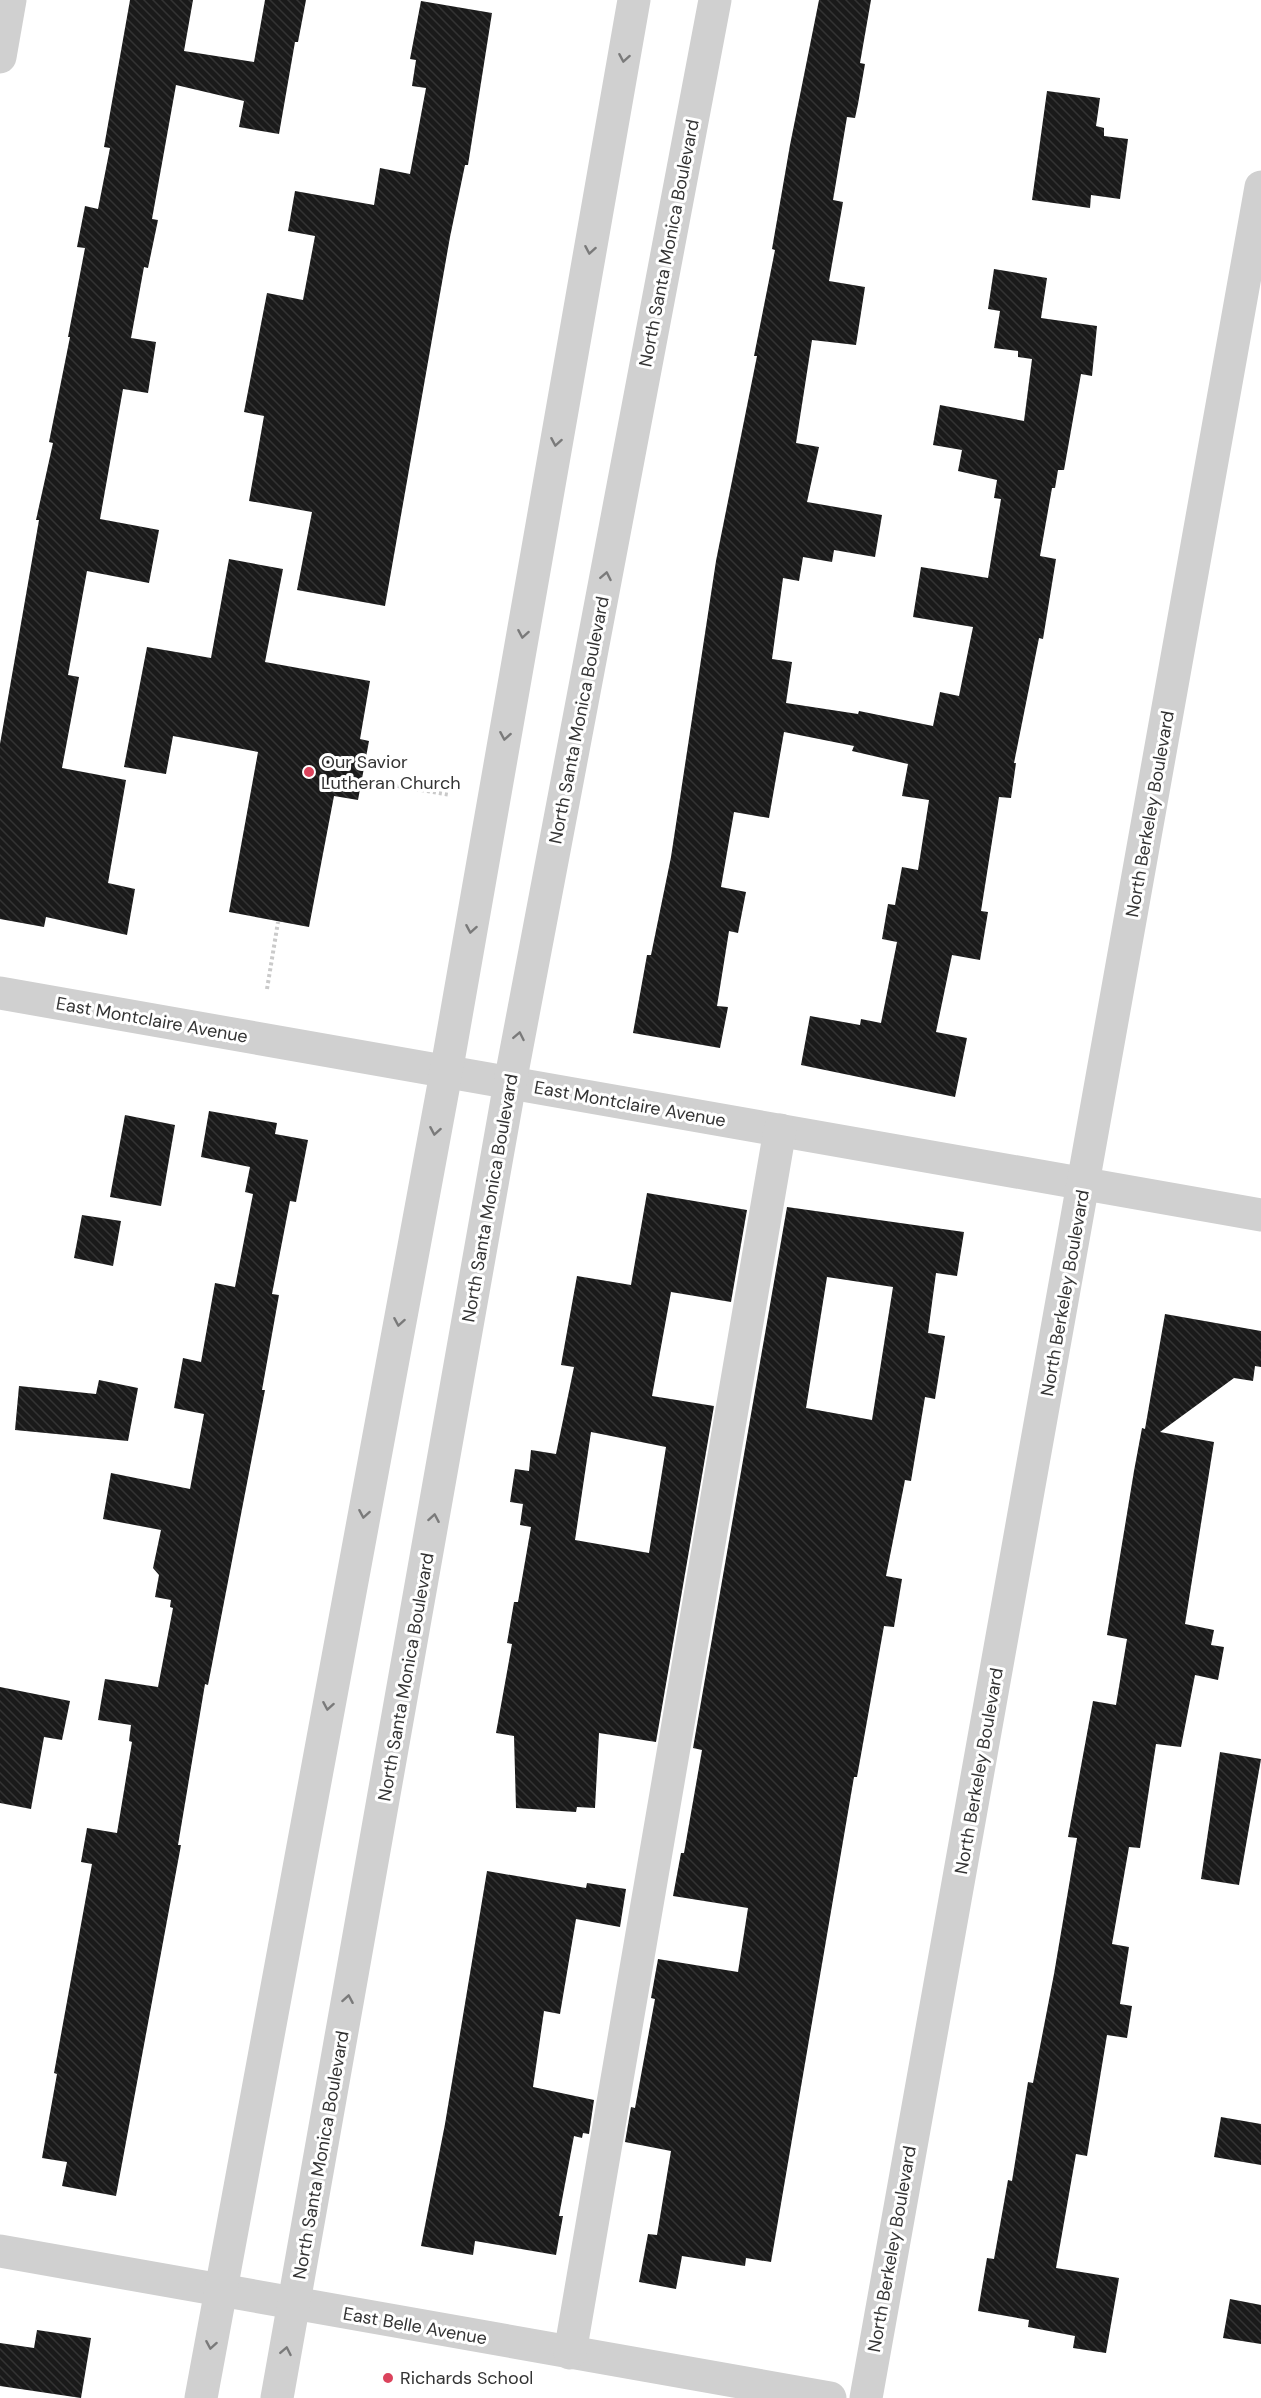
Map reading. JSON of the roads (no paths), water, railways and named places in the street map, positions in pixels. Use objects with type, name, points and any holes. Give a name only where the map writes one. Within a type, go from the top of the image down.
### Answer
[{"type":"street","points":[[0,57],[10,0]]},
{"type":"street","points":[[201,2398],[446,1073],[634,0]]},
{"type":"street","name":"North Santa Monica Boulevard","points":[[277,2398],[510,1083],[715,0]]},
{"type":"street","name":"North Berkeley Boulevard","points":[[866,2398],[1085,1184],[1261,187]]},
{"type":"street","name":"East Montclaire Avenue","points":[[0,993],[1261,1215]]},
{"type":"street","points":[[570,2353],[780,1130]]},
{"type":"street","name":"East Belle Avenue","points":[[0,2251],[570,2353],[705,2387],[830,2398]]},
{"type":"place","name":"Our Savior Lutheran Church","points":[[309,772]]},
{"type":"place","name":"Richards School","points":[[388,2378]]}]
